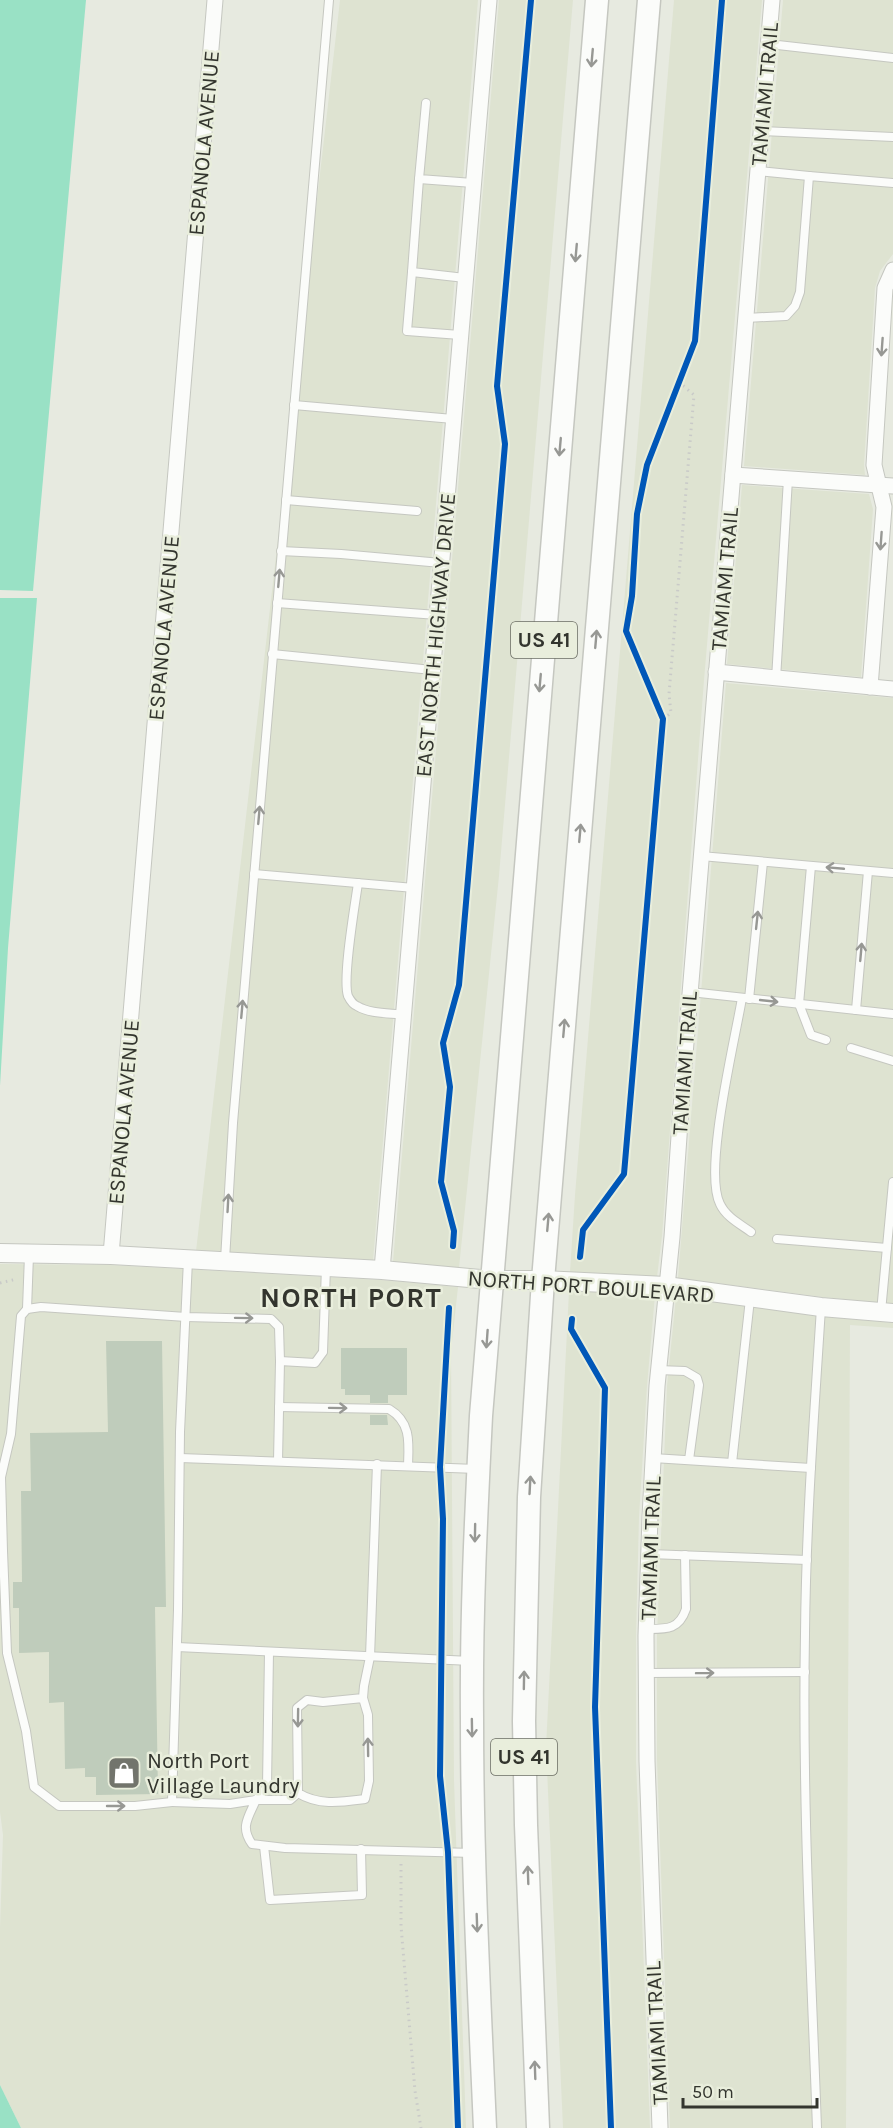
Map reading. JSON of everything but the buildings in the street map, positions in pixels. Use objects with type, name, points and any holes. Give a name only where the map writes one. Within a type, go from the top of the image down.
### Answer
[{"type":"main road","name":"US 41","points":[[485,2128],[474,1853],[472,1662],[478,1469],[491,1280],[597,0]]},
{"type":"main road","name":"US 41","points":[[538,2128],[524,1721],[529,1497],[543,1280],[649,0]]},
{"type":"street","name":"ESPANOLA AVENUE","points":[[111,1255],[215,0]]},
{"type":"street","name":"EAST NORTH HIGHWAY DRIVE","points":[[382,1270],[489,0]]},
{"type":"street","name":"TAMIAMI TRAIL","points":[[660,2128],[647,1773],[646,1673],[653,1458],[658,1370],[672,1237],[690,992],[772,0]]},
{"type":"street","points":[[870,687],[885,486],[874,465],[885,288],[893,270]]},
{"type":"street","points":[[733,475],[885,486]]},
{"type":"street","points":[[716,672],[893,689]]},
{"type":"street","name":"NORTH PORT BOULEVARD","points":[[0,1253],[111,1255],[382,1270],[491,1280],[666,1286],[821,1307],[887,1313]]},
{"type":"lane","points":[[225,1262],[233,1123],[328,0]]},
{"type":"lane","points":[[769,44],[893,58]]},
{"type":"lane","points":[[426,103],[407,331],[460,335]]},
{"type":"lane","points":[[761,131],[893,136]]},
{"type":"lane","points":[[758,171],[893,183]]},
{"type":"lane","points":[[746,318],[786,316],[795,306],[800,292],[809,176]]},
{"type":"lane","points":[[419,179],[473,183]]},
{"type":"lane","points":[[412,272],[465,278]]},
{"type":"lane","points":[[294,405],[453,419]]},
{"type":"lane","points":[[776,679],[788,478]]},
{"type":"lane","points":[[286,500],[417,511]]},
{"type":"lane","points":[[281,551],[441,563]]},
{"type":"lane","points":[[277,603],[437,615]]},
{"type":"lane","points":[[272,654],[432,670]]},
{"type":"lane","points":[[701,856],[893,873]]},
{"type":"lane","points":[[751,1232],[726,1213],[719,1203],[714,1183],[719,1126],[745,998],[763,862]]},
{"type":"lane","points":[[811,866],[799,1004],[811,1035],[826,1040]]},
{"type":"lane","points":[[856,1010],[868,871]]},
{"type":"lane","points":[[254,874],[414,888]]},
{"type":"lane","points":[[358,883],[348,966],[349,998],[356,1006],[367,1010],[404,1015]]},
{"type":"lane","points":[[690,992],[893,1014]]},
{"type":"lane","points":[[851,1048],[893,1061]]},
{"type":"lane","points":[[887,1313],[887,1248],[893,1182]]},
{"type":"lane","points":[[777,1239],[887,1248]]},
{"type":"lane","points":[[28,1255],[27,1309],[21,1316],[11,1434],[1,1477],[7,1653],[26,1731],[34,1787],[59,1806],[135,1806],[172,1802],[230,1804],[256,1800],[290,1800],[298,1793],[297,1708],[307,1700],[323,1702],[363,1698]]},
{"type":"lane","points":[[172,1802],[180,1458],[188,1260]]},
{"type":"lane","points":[[280,1361],[315,1363],[323,1352],[326,1268]]},
{"type":"lane","points":[[732,1463],[751,1297]]},
{"type":"lane","points":[[27,1309],[41,1307],[186,1317],[271,1319],[279,1327],[278,1461]]},
{"type":"lane","points":[[818,2128],[804,1759],[807,1560],[821,1307]]},
{"type":"lane","points":[[658,1370],[685,1371],[697,1378],[699,1385],[689,1460]]},
{"type":"lane","points":[[279,1407],[389,1409],[400,1418],[408,1431],[408,1465]]},
{"type":"lane","points":[[180,1458],[478,1469]]},
{"type":"lane","points":[[653,1458],[811,1468]]},
{"type":"lane","points":[[298,1793],[309,1799],[334,1803],[365,1798],[369,1781],[368,1716],[363,1698],[370,1657],[377,1464]]},
{"type":"lane","points":[[649,1554],[807,1560]]},
{"type":"lane","points":[[647,1629],[674,1627],[683,1617],[686,1609],[685,1555]]},
{"type":"lane","points":[[177,1647],[472,1662]]},
{"type":"lane","points":[[269,1652],[267,1786],[256,1800],[245,1825],[246,1836],[252,1844],[285,1848],[474,1853]]},
{"type":"lane","points":[[646,1673],[805,1672]]},
{"type":"lane","points":[[264,1846],[270,1900],[362,1895],[361,1849]]},
{"type":"path","points":[[675,393],[682,372]]},
{"type":"path","points":[[663,719],[671,713],[669,694],[694,395],[679,382]]},
{"type":"path","points":[[658,708],[663,719],[662,731]]},
{"type":"path","points":[[401,1851],[400,1926],[415,2091],[421,2128]]},
{"type":"shaded area","points":[[0,0],[86,0],[33,591],[0,590]]},
{"type":"shaded area","points":[[340,0],[478,0],[373,1261],[196,1251]]},
{"type":"shaded area","points":[[499,0],[573,0],[499,876],[459,1268],[393,1262]]},
{"type":"shaded area","points":[[674,0],[762,0],[704,680],[657,1277],[570,1272]]},
{"type":"shaded area","points":[[783,0],[893,0],[893,254],[880,271],[875,288],[865,475],[744,466]]},
{"type":"shaded area","points":[[742,485],[869,494],[873,509],[861,677],[727,664]]},
{"type":"shaded area","points":[[0,598],[37,598],[8,948],[0,1086]]},
{"type":"shaded area","points":[[726,683],[893,698],[893,1304],[678,1278]]},
{"type":"shaded area","points":[[0,1264],[110,1265],[381,1280],[458,1287],[451,1351],[454,1780],[466,2128],[21,2128],[0,2085],[0,1928],[3,1835],[0,1812]]},
{"type":"shaded area","points":[[569,1291],[655,1295],[639,1517],[636,1636],[636,1761],[650,2128],[563,2128],[546,1747]]},
{"type":"shaded area","points":[[676,1297],[893,1323],[893,1328],[850,1325],[846,2128],[670,2128],[657,1760],[657,1635],[667,1386]]},
{"type":"shaded area","points":[[0,2085],[21,2128],[0,2128]]},
{"type":"cycle path","points":[[453,1246],[454,1231],[441,1182],[450,1087],[443,1043],[459,985],[505,444],[497,386],[531,0]]},
{"type":"cycle path","points":[[580,1257],[583,1230],[624,1174],[663,719],[626,631],[632,596],[637,514],[647,465],[695,341],[722,0]]},
{"type":"cycle path","points":[[449,1308],[440,1467],[443,1519],[440,1776],[448,1852],[458,2128]]},
{"type":"cycle path","points":[[572,1319],[571,1329],[605,1388],[595,1707],[611,2128]]},
{"type":"place","name":"North Port Village Laundry","points":[[124,1773]]},
{"type":"district","name":"NORTH PORT","points":[[351,1297]]}]
